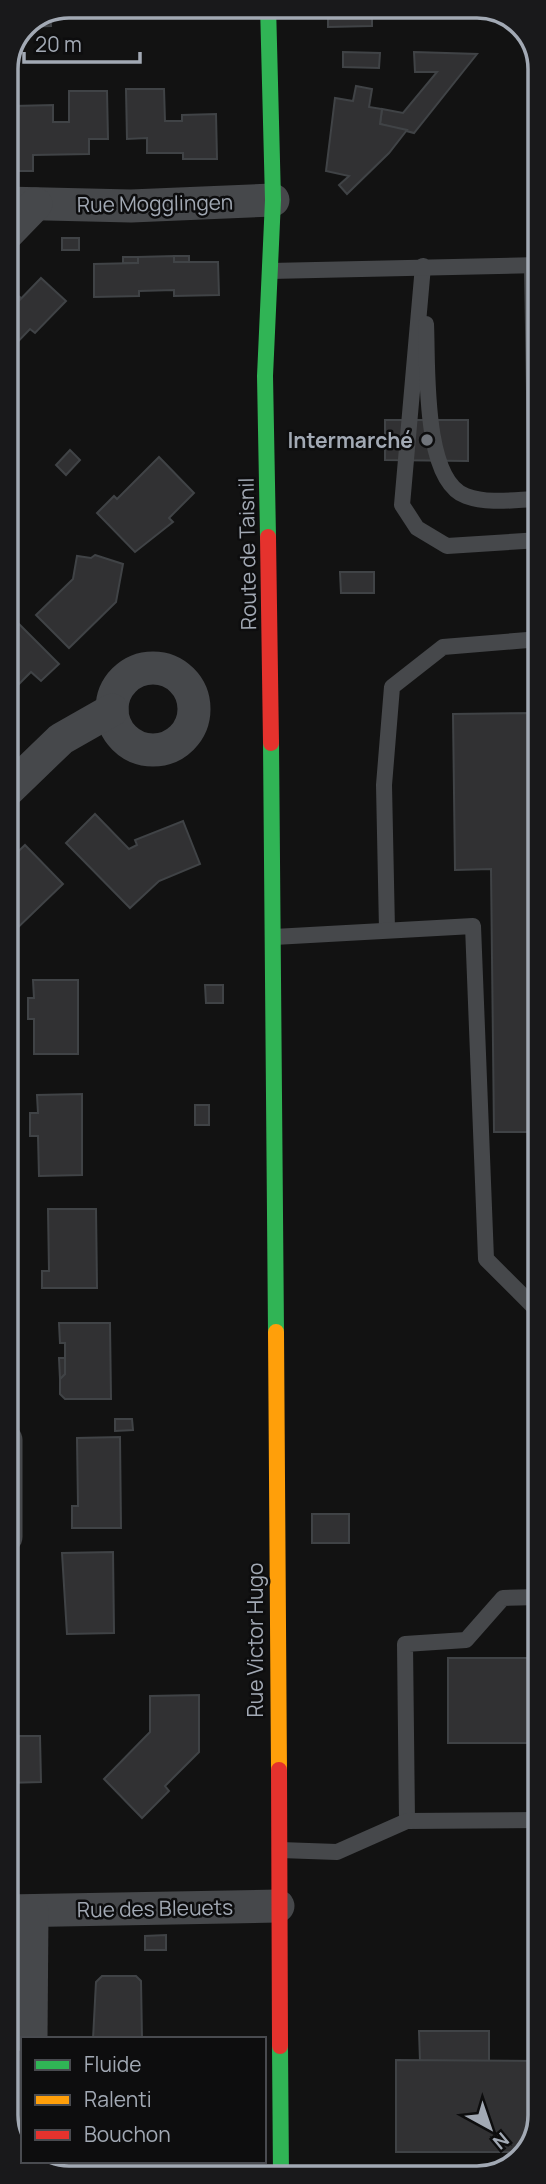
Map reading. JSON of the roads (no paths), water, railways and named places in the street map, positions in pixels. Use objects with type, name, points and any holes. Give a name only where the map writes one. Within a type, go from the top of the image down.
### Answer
[{"type":"street","name":"Route de Taisnil","points":[[268,18],[273,201],[265,376],[274,937],[273,1102]]},
{"type":"street","name":"Rue Mogglingen","points":[[21,204],[131,206],[273,201]]},
{"type":"street","points":[[18,780],[61,739],[112,709]]},
{"type":"street","name":"Rue Victor Hugo","points":[[273,1102],[281,2166]]},
{"type":"street","name":"Rue des Bleuets","points":[[31,2037],[19,1911],[278,1906]]},
{"type":"lane","points":[[270,271],[528,265]]},
{"type":"lane","points":[[423,266],[432,436],[441,472],[463,496],[489,501],[528,499]]},
{"type":"lane","points":[[423,266],[402,505],[417,528],[447,546],[528,541]]},
{"type":"lane","points":[[387,930],[384,785],[392,687],[443,647],[528,640]]},
{"type":"lane","points":[[274,937],[473,926],[486,1259],[528,1299]]},
{"type":"lane","points":[[408,1821],[405,1644],[466,1640],[503,1598],[528,1597]]},
{"type":"lane","points":[[277,1850],[337,1852],[408,1821],[528,1821]]},
{"type":"place","name":"Intermarché","points":[[427,440]]}]
